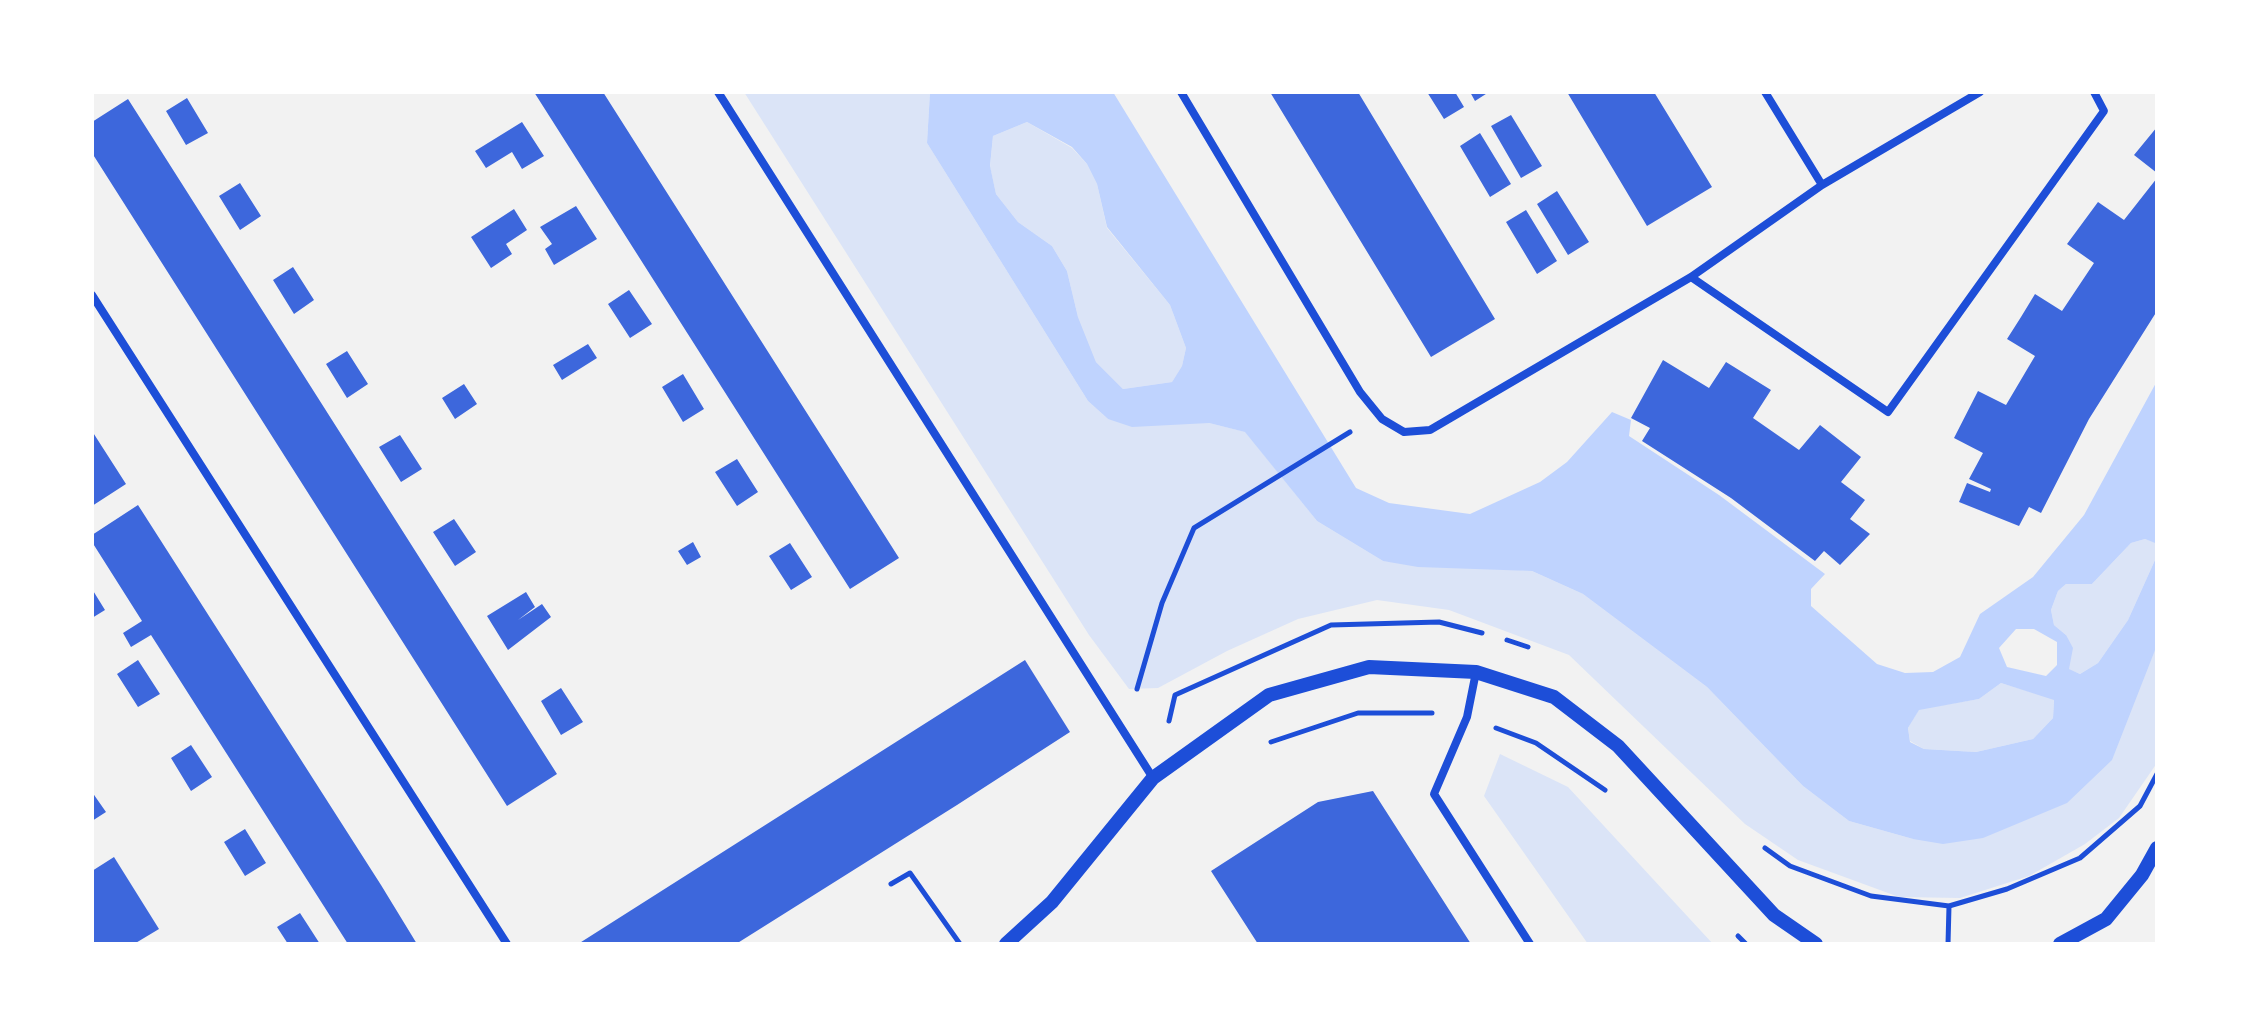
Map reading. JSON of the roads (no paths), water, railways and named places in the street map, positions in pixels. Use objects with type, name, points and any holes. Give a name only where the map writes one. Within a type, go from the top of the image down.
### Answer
[{"type":"street","points":[[718,92],[1153,778]]},
{"type":"street","points":[[1181,92],[1360,392],[1382,419],[1404,432],[1430,430],[1691,277],[1822,185],[1980,92]]},
{"type":"street","points":[[1765,92],[1822,185]]},
{"type":"street","points":[[1691,277],[1888,412],[2104,111],[2094,92]]},
{"type":"street","points":[[92,295],[507,944]]},
{"type":"street","points":[[1006,944],[1052,902],[1153,778],[1269,695],[1369,667],[1476,672],[1554,697],[1618,746],[1774,915],[1816,944]]},
{"type":"street","points":[[1476,672],[1467,717],[1434,794],[1530,944]]},
{"type":"street","points":[[2060,944],[2106,919],[2142,875],[2157,848]]},
{"type":"water","points":[[930,92],[1113,92],[1356,488],[1389,503],[1470,514],[1540,482],[1567,462],[1612,412],[1631,420],[1629,436],[1719,495],[1825,574],[1811,589],[1811,606],[1877,664],[1905,673],[1933,672],[1960,657],[1980,614],[2033,577],[2084,515],[2157,381],[2157,645],[2112,760],[2067,803],[1983,838],[1943,844],[1849,821],[1803,786],[1707,687],[1583,594],[1532,571],[1418,567],[1383,561],[1317,521],[1245,432],[1209,423],[1132,427],[1108,419],[1088,401],[927,143]],"holes":[[[1027,122],[1072,147],[1087,164],[1097,184],[1107,227],[1170,305],[1186,348],[1182,366],[1172,382],[1123,389],[1096,362],[1078,317],[1067,271],[1052,246],[1018,222],[996,194],[990,166],[993,136]],[[2145,539],[2155,543],[2155,560],[2128,620],[2098,663],[2080,674],[2069,669],[2073,648],[2066,635],[2054,625],[2051,610],[2058,591],[2066,584],[2092,584],[2131,543]],[[2016,629],[2034,629],[2057,642],[2057,665],[2046,676],[2007,667],[1999,648]],[[2001,683],[2054,700],[2053,718],[2033,739],[1976,752],[1924,749],[1910,742],[1908,728],[1919,710],[1979,699]]]}]
